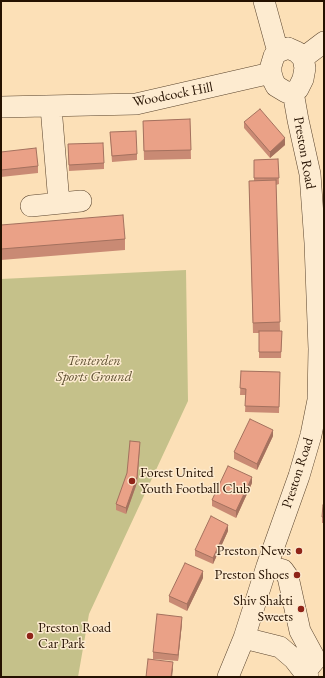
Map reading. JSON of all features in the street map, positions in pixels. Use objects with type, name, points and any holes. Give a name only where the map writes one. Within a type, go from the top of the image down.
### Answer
[{"type":"street","points":[[264,1],[278,52]]},
{"type":"street","points":[[303,58],[324,42]]},
{"type":"street","points":[[288,48],[298,52],[303,58],[305,68],[303,79],[298,89],[293,92],[286,92],[276,86],[273,80],[271,66],[274,56],[278,52],[288,48]]},
{"type":"street","name":"Woodcock Hill","points":[[1,107],[136,104],[271,73]]},
{"type":"street","name":"Preston Road","points":[[228,677],[244,638],[267,566],[299,476],[311,435],[318,400],[321,349],[310,174],[293,92]]},
{"type":"street","points":[[50,107],[59,203]]},
{"type":"street","points":[[31,206],[82,201]]},
{"type":"street","points":[[244,638],[280,647],[294,659],[307,675],[315,660],[300,631],[288,577],[283,570],[267,566]]},
{"type":"street","points":[[280,647],[300,631]]},
{"type":"green space","name":"Tenterden Sports Ground","points":[[186,270],[188,401],[89,614],[78,677],[1,677],[1,279]]},
{"type":"building","points":[[260,109],[285,138],[270,152],[244,122]]},
{"type":"building","points":[[190,119],[191,150],[144,151],[143,121]]},
{"type":"building","points":[[136,131],[137,154],[112,156],[110,132]]},
{"type":"building","points":[[103,143],[104,163],[69,165],[68,144]]},
{"type":"building","points":[[36,148],[38,166],[1,170],[1,152]]},
{"type":"building","points":[[278,159],[279,178],[254,178],[254,160]]},
{"type":"building","points":[[276,180],[280,322],[253,323],[249,181]]},
{"type":"building","points":[[123,215],[125,239],[1,249],[1,225]]},
{"type":"building","points":[[259,331],[282,331],[281,352],[259,352]]},
{"type":"building","points":[[241,371],[280,372],[279,407],[245,406],[246,389],[240,388]]},
{"type":"building","points":[[250,419],[273,430],[257,464],[234,452]]},
{"type":"building","name":"Forest United Youth Football Club","points":[[130,441],[140,442],[137,477],[126,508],[116,504],[127,473]]},
{"type":"building","points":[[228,466],[252,477],[236,511],[212,500]]},
{"type":"building","points":[[323,505],[324,517],[322,517]]},
{"type":"building","points":[[211,516],[228,525],[213,558],[195,550]]},
{"type":"building","points":[[185,563],[203,571],[187,604],[169,596]]},
{"type":"building","points":[[157,614],[182,617],[178,655],[153,652]]},
{"type":"building","points":[[148,659],[173,662],[171,677],[146,677]]},
{"type":"place","name":"Forest United Youth Football Club","points":[[132,481]]},
{"type":"place","name":"Preston News","points":[[299,551]]},
{"type":"place","name":"Preston Shoes","points":[[297,575]]},
{"type":"place","name":"Shiv Shakti Sweets","points":[[301,609]]},
{"type":"place","name":"Preston Road Car Park","points":[[30,636]]}]
